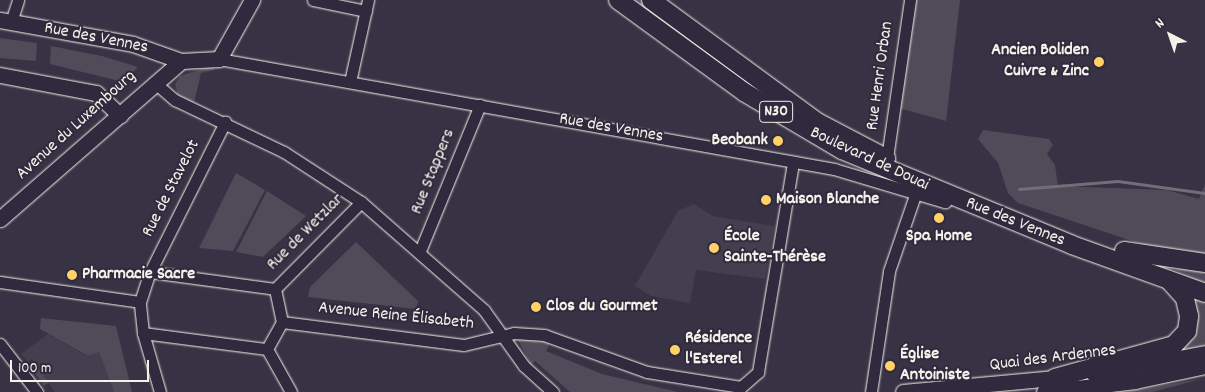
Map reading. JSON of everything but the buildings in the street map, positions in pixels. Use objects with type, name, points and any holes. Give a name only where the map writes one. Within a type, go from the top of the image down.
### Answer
[{"type":"main road","name":"Boulevard de Douai","points":[[618,0],[744,92],[809,133],[950,196]]},
{"type":"main road","name":"Boulevard de Douai","points":[[651,0],[817,122],[887,158]]},
{"type":"main road","name":"Rue des Vennes","points":[[887,158],[1093,242],[1154,258],[1205,262]]},
{"type":"main road","name":"Rue des Vennes","points":[[950,196],[1072,245],[1163,275],[1205,293]]},
{"type":"main road","points":[[1055,378],[1174,345],[1187,331],[1190,316],[1185,298],[1163,275]]},
{"type":"street","points":[[5,21],[18,0]]},
{"type":"street","points":[[219,59],[248,5],[261,0]]},
{"type":"street","points":[[313,0],[367,6],[350,82]]},
{"type":"street","name":"Rue Henri Orban","points":[[887,158],[910,0]]},
{"type":"street","name":"Rue des Vennes","points":[[5,21],[134,44],[181,61],[219,59],[793,162],[916,192],[945,202],[950,196]]},
{"type":"street","name":"Avenue du Luxembourg","points":[[0,219],[120,115],[154,82],[181,61]]},
{"type":"street","points":[[0,75],[96,93],[120,115]]},
{"type":"street","points":[[154,82],[175,100],[225,122],[284,152],[361,202],[420,252],[505,336],[524,366],[553,392]]},
{"type":"street","name":"Rue Stappers","points":[[420,252],[480,105]]},
{"type":"street","name":"Rue de Stavelot","points":[[150,272],[225,122]]},
{"type":"street","name":"Avenue Reine Élisabeth","points":[[282,322],[464,345],[505,336],[544,335],[616,364],[735,387],[758,372],[793,162]]},
{"type":"street","points":[[871,392],[889,271],[916,192]]},
{"type":"street","name":"Rue de Wetzlar","points":[[275,289],[361,202]]},
{"type":"street","points":[[160,392],[143,333],[140,302],[150,272],[275,289],[282,322],[267,349]]},
{"type":"street","points":[[0,282],[140,302]]},
{"type":"street","points":[[143,333],[267,349]]},
{"type":"street","points":[[0,344],[37,392]]},
{"type":"street","points":[[267,349],[290,392]]},
{"type":"street","name":"Quai des Ardennes","points":[[903,392],[1055,378],[1205,353]]},
{"type":"street","name":"Quai des Ardennes","points":[[1044,392],[1144,380],[1205,366]]},
{"type":"shaded area","points":[[629,0],[645,0],[787,113]]},
{"type":"shaded area","points":[[911,0],[960,0],[946,121],[895,107]]},
{"type":"shaded area","points":[[0,38],[37,43],[36,61],[0,58]]},
{"type":"shaded area","points":[[51,46],[102,56],[138,67],[123,82],[50,64]]},
{"type":"shaded area","points":[[214,65],[214,70],[201,73],[194,103],[178,96],[175,84],[180,76]]},
{"type":"shaded area","points":[[983,130],[1049,139],[1053,145],[1047,154],[1055,165],[1058,186],[1167,190],[1199,199],[1205,184],[1205,346],[1160,358],[1178,347],[1190,277],[1174,270],[1184,268],[1144,245],[1018,203],[1008,193],[998,163],[978,139]]},
{"type":"shaded area","points":[[236,173],[265,190],[233,251],[199,248]]},
{"type":"shaded area","points":[[267,191],[306,216],[263,257],[236,252]]},
{"type":"shaded area","name":"École Sainte-Thérèse","points":[[694,204],[713,216],[775,226],[765,279],[696,270],[690,303],[651,296],[635,286],[678,211]]},
{"type":"shaded area","points":[[356,242],[418,301],[416,309],[308,297],[310,287]]},
{"type":"shaded area","points":[[41,318],[116,326],[132,392],[114,392],[99,352],[88,356],[40,329]]},
{"type":"shaded area","points":[[48,334],[87,356],[99,352],[114,392],[55,392],[32,359],[28,362],[21,354]]},
{"type":"shaded area","points":[[517,338],[550,343],[546,351],[602,374],[678,392],[570,392],[535,361],[531,365]]},
{"type":"shaded area","points":[[35,363],[49,383],[44,386],[30,366]]},
{"type":"shaded area","points":[[1201,379],[1153,392],[1123,392]]},
{"type":"waterway","points":[[1019,189],[1118,181],[1205,193]]},
{"type":"place","name":"Ancien Boliden Cuivre & Zinc","points":[[1099,62]]},
{"type":"place","name":"Beobank","points":[[778,141]]},
{"type":"place","name":"Maison Blanche","points":[[766,200]]},
{"type":"place","name":"Spa Home","points":[[939,218]]},
{"type":"place","name":"École Sainte-Thérèse","points":[[714,248]]},
{"type":"place","name":"Pharmacie Sacre","points":[[72,275]]},
{"type":"place","name":"Clos du Gourmet","points":[[536,307]]},
{"type":"place","name":"Résidence l'Esterel","points":[[675,350]]},
{"type":"place","name":"Église Antoiniste","points":[[890,366]]}]
